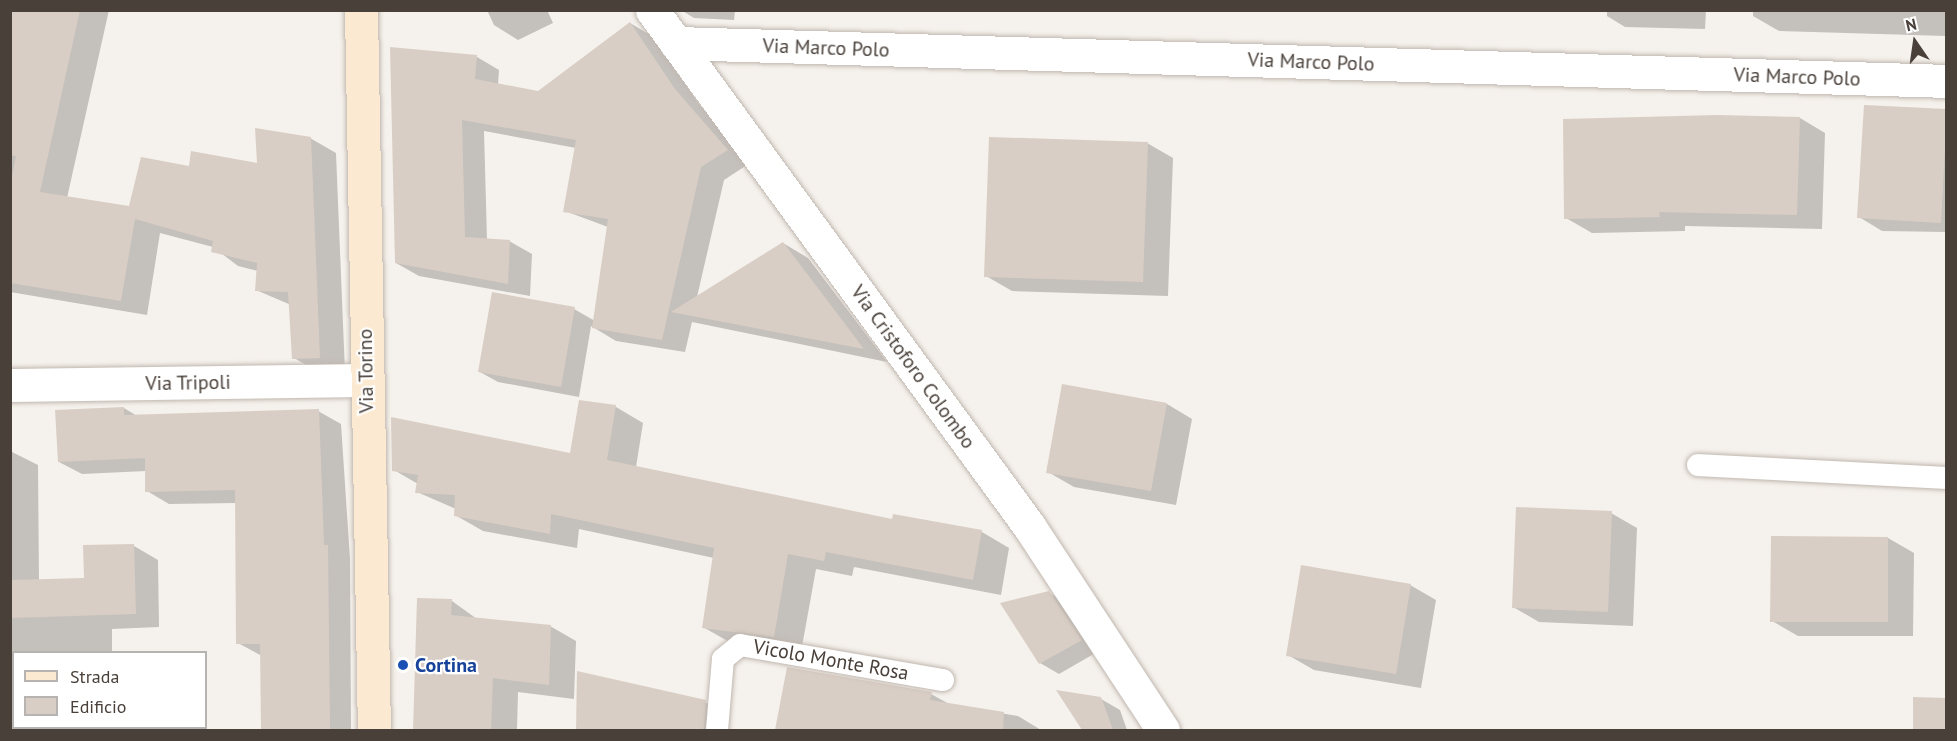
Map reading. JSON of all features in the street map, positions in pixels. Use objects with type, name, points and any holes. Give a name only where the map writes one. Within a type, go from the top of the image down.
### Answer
[{"type":"street","name":"Via Torino","points":[[361,10],[374,730]]},
{"type":"street","name":"Via Cristoforo Colombo","points":[[652,10],[1029,526],[1163,730]]},
{"type":"street","name":"Via Marco Polo","points":[[676,43],[1947,81]]},
{"type":"street","name":"Via Tripoli","points":[[10,385],[366,380]]},
{"type":"lane","points":[[1698,465],[1947,478]]},
{"type":"lane","name":"Vicolo Monte Rosa","points":[[717,730],[723,659],[740,645],[943,680]]},
{"type":"building","points":[[10,10],[80,10],[40,192],[129,206],[141,157],[189,166],[191,151],[257,163],[255,128],[311,137],[320,358],[292,359],[288,292],[255,291],[257,263],[211,252],[213,241],[135,219],[121,301],[10,283],[10,187],[16,156],[10,155]]},
{"type":"building","points":[[630,22],[675,89],[728,150],[701,167],[662,340],[592,328],[608,219],[563,212],[576,140],[462,120],[465,237],[510,240],[508,284],[395,263],[390,47],[477,55],[475,79],[538,91]]},
{"type":"building","points":[[1864,105],[1947,109],[1941,223],[1857,218]]},
{"type":"building","points":[[1717,115],[1800,117],[1797,215],[1659,212],[1660,217],[1564,219],[1563,119]]},
{"type":"building","points":[[989,137],[1148,142],[1143,282],[984,277]]},
{"type":"building","points":[[783,242],[864,349],[671,312]]},
{"type":"building","points":[[492,292],[575,307],[561,387],[478,372]]},
{"type":"building","points":[[1062,384],[1167,403],[1151,491],[1046,473]]},
{"type":"building","points":[[579,400],[616,405],[607,460],[892,519],[893,514],[982,530],[973,580],[826,552],[824,561],[788,554],[774,637],[702,628],[714,548],[551,514],[550,534],[454,516],[455,495],[415,493],[418,475],[392,471],[391,417],[570,453]]},
{"type":"building","points":[[124,407],[124,415],[319,409],[324,545],[328,545],[330,730],[261,730],[260,644],[236,644],[235,490],[145,492],[145,458],[58,462],[55,410]]},
{"type":"building","points":[[1516,507],[1612,511],[1608,612],[1512,608]]},
{"type":"building","points":[[1771,536],[1888,537],[1888,622],[1770,622]]},
{"type":"building","points":[[134,544],[136,614],[10,618],[10,580],[84,578],[83,545]]},
{"type":"building","points":[[1301,565],[1411,584],[1396,674],[1286,656]]},
{"type":"building","points":[[1049,591],[1082,640],[1039,664],[1000,603]]},
{"type":"building","points":[[417,598],[452,599],[451,615],[551,625],[549,685],[493,678],[491,730],[413,730]]},
{"type":"building","points":[[787,667],[932,692],[930,700],[1004,712],[1003,730],[775,730]]},
{"type":"building","points":[[577,671],[706,700],[704,730],[576,730]]},
{"type":"building","points":[[1056,690],[1101,697],[1113,730],[1082,730]]},
{"type":"building","points":[[1913,697],[1947,698],[1947,730],[1913,730]]},
{"type":"place","name":"Cortina","points":[[403,665]]}]
